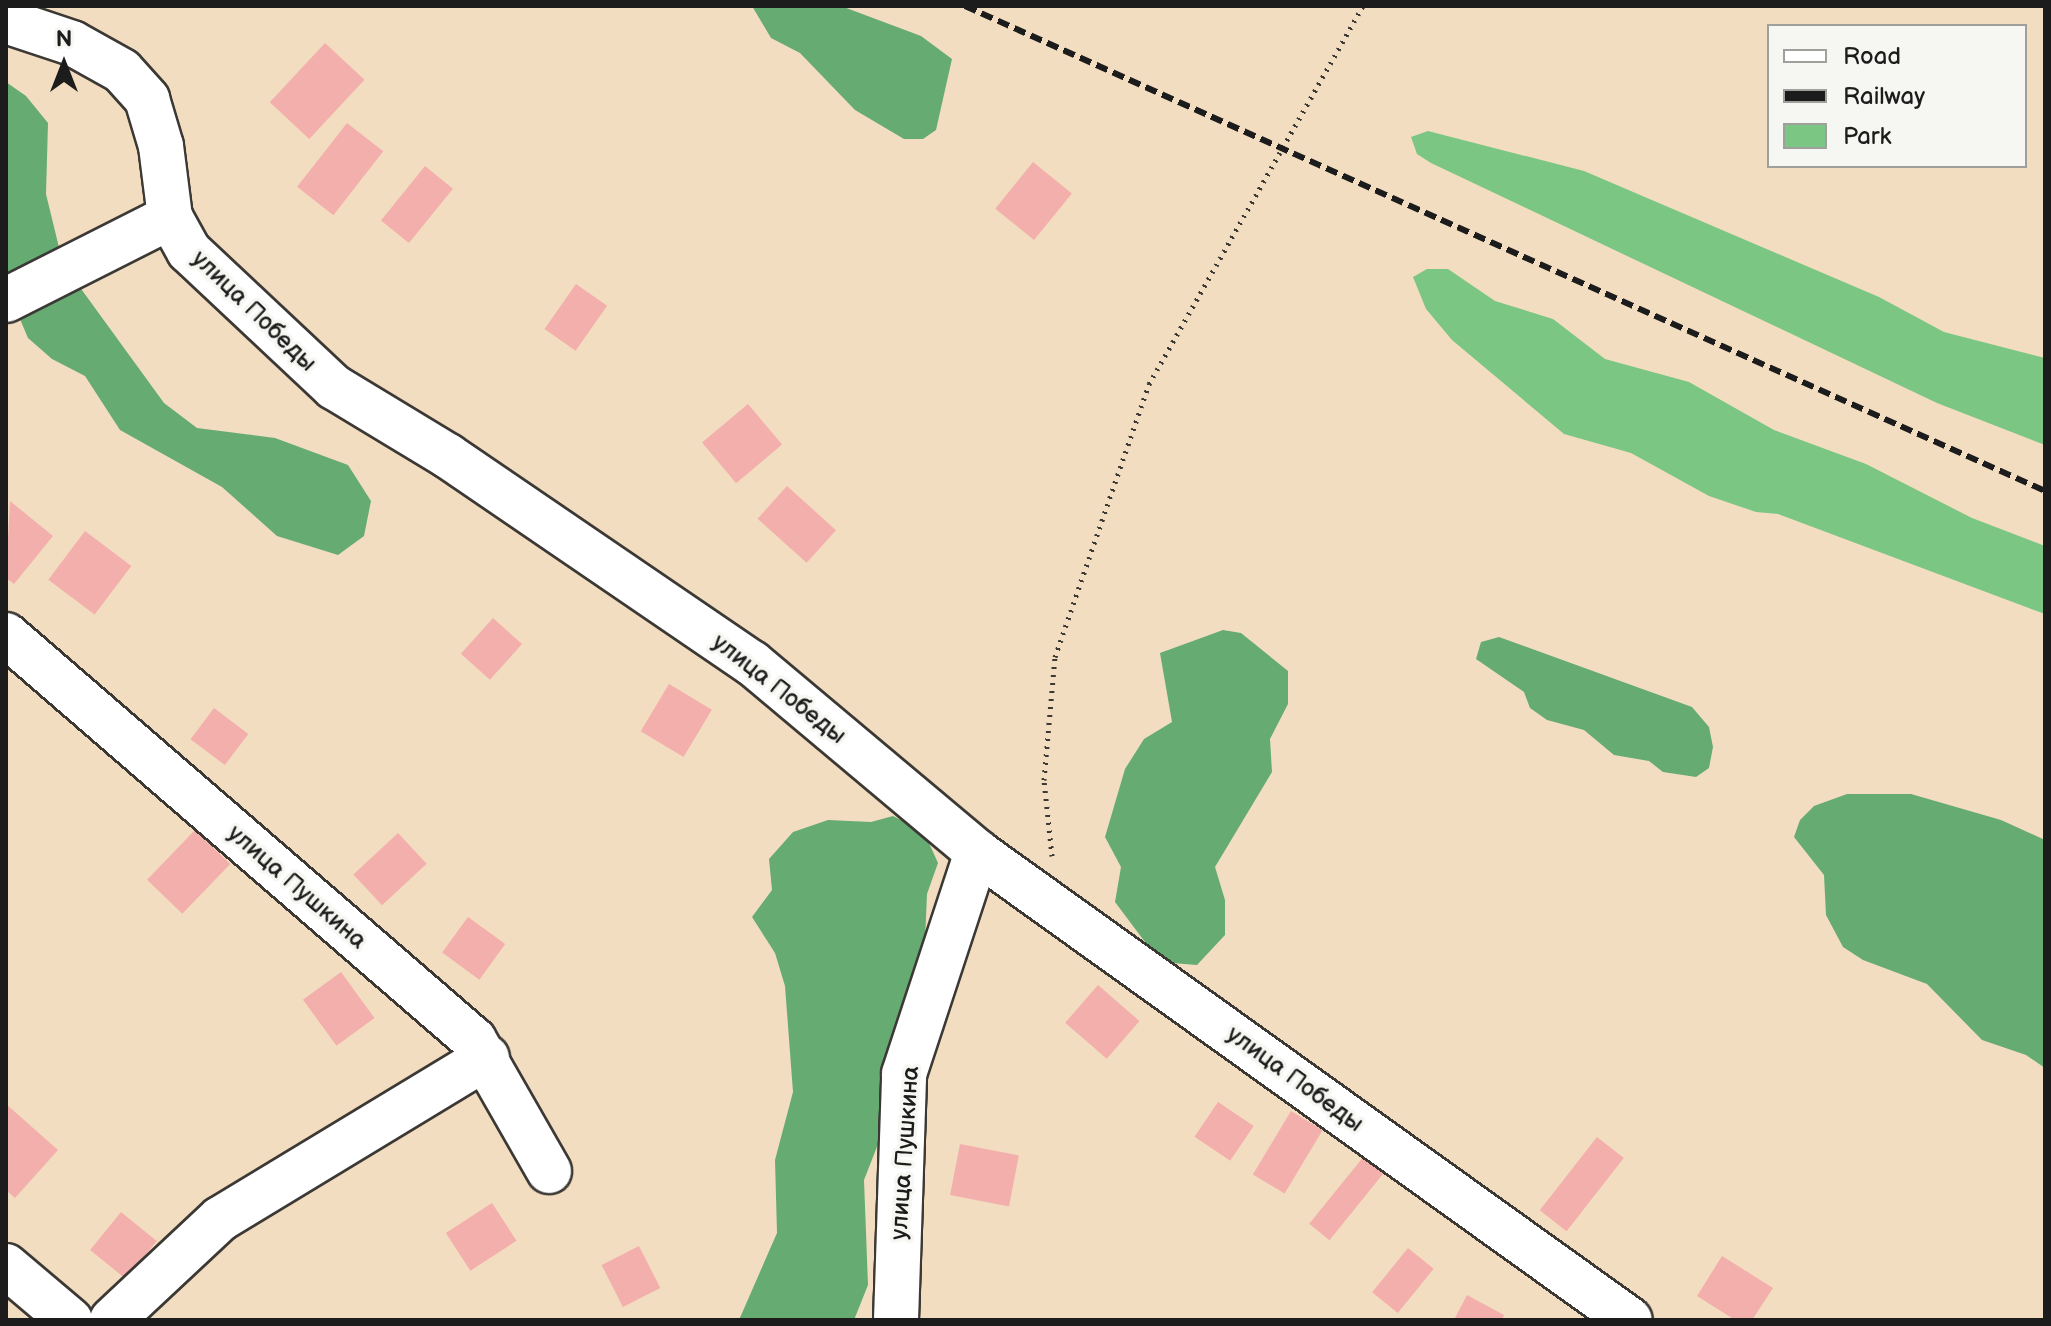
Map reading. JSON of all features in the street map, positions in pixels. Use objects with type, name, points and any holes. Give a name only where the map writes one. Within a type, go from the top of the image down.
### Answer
[{"type":"street","name":"улица Победы","points":[[6,21],[72,43],[122,71],[147,99],[161,146],[170,217],[189,251],[334,387],[448,456],[752,663],[977,852],[1630,1320]]},
{"type":"street","points":[[6,300],[170,217]]},
{"type":"street","name":"улица Пушкина","points":[[6,635],[474,1040],[487,1057],[549,1171]]},
{"type":"street","name":"улица Пушкина","points":[[896,1320],[904,1074],[977,852]]},
{"type":"street","points":[[112,1320],[220,1219],[487,1057]]},
{"type":"street","points":[[6,1266],[67,1319]]},
{"type":"path","points":[[1058,909],[1044,780],[1055,657],[1149,384],[1363,6]]},
{"type":"green space","points":[[752,6],[841,6],[921,36],[952,59],[936,130],[923,139],[904,139],[855,110],[800,53],[771,38]]},
{"type":"green space","points":[[6,82],[26,96],[48,123],[46,194],[63,264],[164,403],[197,428],[275,438],[348,465],[371,501],[364,536],[338,555],[277,536],[222,487],[120,430],[85,376],[52,359],[28,338],[14,305],[6,298]]},
{"type":"green space","points":[[1428,131],[1584,171],[1879,297],[1944,332],[2045,358],[2045,445],[1937,403],[1431,163],[1417,154],[1411,137]]},
{"type":"green space","points":[[1427,269],[1448,269],[1495,301],[1553,319],[1605,359],[1689,382],[1774,430],[1866,464],[1972,518],[2045,546],[2045,614],[1778,514],[1756,512],[1709,496],[1631,453],[1564,434],[1452,340],[1426,309],[1413,277]]},
{"type":"green space","points":[[1223,630],[1241,633],[1288,671],[1288,704],[1270,739],[1272,772],[1215,867],[1225,900],[1225,935],[1197,965],[1160,962],[1115,902],[1121,867],[1105,837],[1125,769],[1144,739],[1172,722],[1160,653]]},
{"type":"green space","points":[[1499,637],[1692,707],[1709,727],[1713,747],[1709,768],[1696,777],[1663,772],[1649,761],[1614,755],[1584,730],[1547,720],[1530,708],[1524,692],[1476,659],[1481,642]]},
{"type":"green space","points":[[1847,794],[1911,794],[2001,820],[2045,840],[2045,1068],[2026,1055],[1982,1040],[1927,984],[1863,960],[1843,947],[1826,915],[1824,875],[1794,837],[1800,820],[1814,806]]},
{"type":"green space","points":[[893,816],[924,832],[938,863],[927,894],[924,965],[891,1111],[864,1180],[868,1285],[854,1320],[739,1320],[777,1233],[775,1160],[793,1092],[785,986],[775,953],[752,917],[772,890],[769,859],[793,832],[828,820],[871,822]]},
{"type":"building","points":[[325,43],[364,80],[309,139],[270,102]]},
{"type":"building","points":[[347,123],[383,151],[333,215],[297,187]]},
{"type":"building","points":[[1033,162],[1072,193],[1034,240],[995,209]]},
{"type":"building","points":[[425,166],[453,189],[409,243],[381,220]]},
{"type":"building","points":[[576,284],[607,306],[576,351],[544,329]]},
{"type":"building","points":[[748,404],[782,445],[736,483],[702,443]]},
{"type":"building","points":[[787,486],[836,530],[807,563],[758,519]]},
{"type":"building","points":[[10,501],[53,536],[14,584],[6,578]]},
{"type":"building","points":[[85,531],[131,566],[95,615],[48,580]]},
{"type":"building","points":[[493,618],[522,644],[490,680],[461,654]]},
{"type":"building","points":[[669,684],[712,710],[684,757],[641,731]]},
{"type":"building","points":[[214,708],[248,734],[225,765],[191,739]]},
{"type":"building","points":[[195,830],[230,864],[182,914],[147,880]]},
{"type":"building","points":[[398,833],[427,864],[382,905],[353,875]]},
{"type":"building","points":[[468,917],[505,944],[479,980],[442,953]]},
{"type":"building","points":[[341,972],[375,1018],[336,1046],[303,1000]]},
{"type":"building","points":[[1098,985],[1140,1021],[1107,1059],[1065,1023]]},
{"type":"building","points":[[1218,1102],[1254,1126],[1230,1161],[1195,1137]]},
{"type":"building","points":[[6,1104],[58,1150],[15,1198],[6,1190]]},
{"type":"building","points":[[1291,1111],[1323,1130],[1285,1193],[1253,1174]]},
{"type":"building","points":[[1597,1137],[1624,1158],[1567,1231],[1540,1210]]},
{"type":"building","points":[[960,1144],[1019,1155],[1009,1206],[950,1195]]},
{"type":"building","points":[[1369,1150],[1389,1166],[1329,1240],[1309,1224]]},
{"type":"building","points":[[492,1203],[517,1241],[470,1271],[446,1233]]},
{"type":"building","points":[[121,1212],[157,1241],[126,1279],[90,1250]]},
{"type":"building","points":[[639,1246],[660,1288],[623,1307],[602,1265]]},
{"type":"building","points":[[1408,1248],[1434,1269],[1398,1313],[1372,1292]]},
{"type":"building","points":[[1722,1256],[1773,1288],[1752,1320],[1735,1320],[1697,1296]]},
{"type":"building","points":[[1467,1295],[1504,1315],[1502,1320],[1454,1320]]},
{"type":"railway","points":[[965,6],[2045,491]]}]
